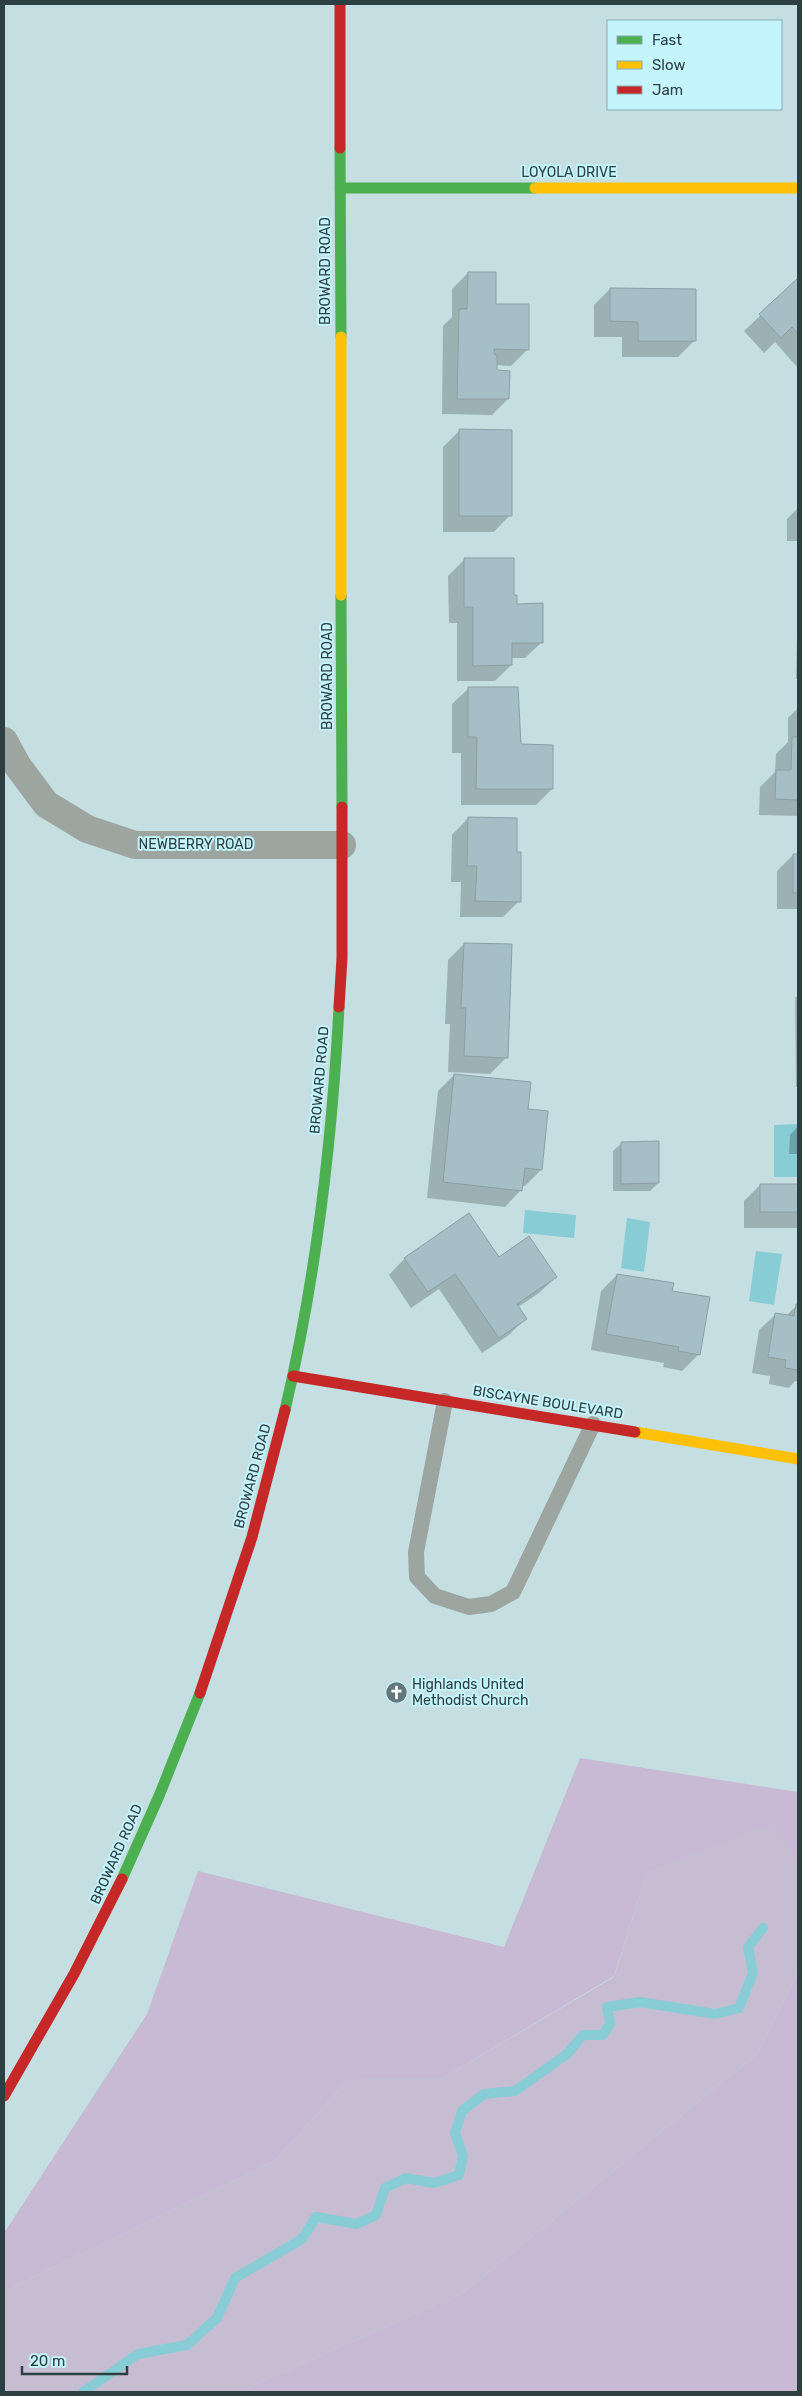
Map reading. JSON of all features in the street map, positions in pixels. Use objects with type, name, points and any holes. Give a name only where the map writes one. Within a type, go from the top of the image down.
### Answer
[{"type":"street","name":"BROWARD ROAD","points":[[4,2096],[45,2028],[97,1932],[136,1850],[176,1754],[219,1642],[244,1562],[294,1376],[319,1226],[337,1074],[342,958],[340,4]]},
{"type":"street","name":"LOYOLA DRIVE","points":[[340,188],[798,188]]},
{"type":"street","name":"NEWBERRY ROAD","points":[[4,741],[17,765],[46,804],[87,829],[135,845],[342,845]]},
{"type":"street","name":"BISCAYNE BOULEVARD","points":[[294,1376],[798,1459]]},
{"type":"lane","points":[[445,1401],[416,1552],[418,1577],[435,1596],[469,1607],[491,1604],[513,1592],[593,1424]]},
{"type":"shaded area","points":[[580,1758],[798,1792],[798,1864],[773,1823],[647,1873],[614,1976],[441,2079],[348,2080],[274,2161],[4,2291],[4,2233],[147,2014],[198,1871],[504,1947]]},
{"type":"shaded area","points":[[773,1822],[798,1864],[798,1972],[757,2054],[463,2293],[254,2385],[248,2392],[4,2392],[4,2291],[274,2161],[348,2080],[441,2079],[614,1977],[647,1873]]},
{"type":"shaded area","points":[[798,1972],[798,2392],[248,2392],[254,2385],[463,2293],[757,2054]]},
{"type":"water","points":[[798,1124],[798,1177],[774,1177],[774,1125]]},
{"type":"water","points":[[525,1210],[576,1215],[574,1238],[523,1233]]},
{"type":"water","points":[[627,1218],[650,1222],[644,1272],[621,1268]]},
{"type":"water","points":[[756,1251],[782,1254],[774,1305],[749,1301]]},
{"type":"building","points":[[468,272],[496,272],[496,304],[529,304],[529,350],[494,349],[495,355],[497,355],[497,370],[510,371],[509,399],[457,399],[459,309],[467,309]]},
{"type":"building","points":[[798,278],[798,334],[792,327],[781,338],[759,314]]},
{"type":"building","points":[[610,288],[696,289],[696,341],[638,341],[638,322],[610,321]]},
{"type":"building","points":[[459,429],[512,430],[512,516],[459,516]]},
{"type":"building","points":[[464,558],[514,558],[514,595],[517,595],[517,604],[543,603],[543,643],[512,643],[512,665],[473,666],[473,607],[464,607]]},
{"type":"building","points":[[468,687],[518,687],[521,744],[553,745],[553,789],[476,789],[477,737],[468,737]]},
{"type":"building","points":[[792,737],[798,737],[798,800],[775,799],[776,770],[791,770]]},
{"type":"building","points":[[468,817],[517,818],[517,852],[521,852],[521,902],[475,901],[477,866],[467,866]]},
{"type":"building","points":[[793,854],[798,854],[798,893],[793,893]]},
{"type":"building","points":[[464,943],[512,944],[508,1058],[464,1056],[466,1008],[461,1008]]},
{"type":"building","points":[[454,1074],[531,1082],[528,1109],[548,1111],[542,1170],[525,1168],[522,1191],[443,1182]]},
{"type":"building","points":[[659,1141],[659,1183],[621,1184],[621,1142]]},
{"type":"building","points":[[760,1184],[798,1184],[798,1212],[760,1212]]},
{"type":"building","points":[[469,1213],[499,1257],[529,1236],[557,1277],[517,1304],[527,1319],[499,1338],[455,1274],[428,1292],[404,1258]]},
{"type":"building","points":[[617,1274],[674,1283],[672,1291],[710,1297],[700,1355],[678,1351],[679,1347],[606,1334]]},
{"type":"building","points":[[796,1304],[798,1304],[798,1370],[785,1368],[786,1360],[768,1357],[775,1313],[794,1316]]},
{"type":"waterway","points":[[83,2392],[138,2354],[187,2345],[217,2318],[235,2278],[302,2239],[316,2217],[357,2224],[376,2215],[385,2188],[406,2178],[434,2183],[459,2175],[463,2156],[455,2133],[462,2111],[484,2094],[515,2091],[567,2054],[583,2035],[603,2035],[610,2024],[607,2007],[640,2002],[715,2014],[739,2008],[753,1973],[748,1947],[763,1928]]},
{"type":"traffic: fast","points":[[340,148],[341,337]]},
{"type":"traffic: fast","points":[[340,188],[535,188]]},
{"type":"traffic: fast","points":[[341,595],[342,807]]},
{"type":"traffic: fast","points":[[285,1410],[306,1310],[321,1210],[332,1109],[339,1007]]},
{"type":"traffic: fast","points":[[122,1879],[159,1796],[200,1693]]},
{"type":"traffic: slow","points":[[535,188],[798,188]]},
{"type":"traffic: slow","points":[[341,337],[341,595]]},
{"type":"traffic: slow","points":[[635,1432],[798,1459]]},
{"type":"traffic: jam","points":[[340,4],[340,148]]},
{"type":"traffic: jam","points":[[339,1007],[342,958],[342,807]]},
{"type":"traffic: jam","points":[[293,1376],[635,1432]]},
{"type":"traffic: jam","points":[[200,1693],[252,1537],[285,1410]]},
{"type":"traffic: jam","points":[[4,2096],[74,1974],[122,1879]]},
{"type":"place","name":"Highlands United Methodist Church","points":[[396,1692]]}]
